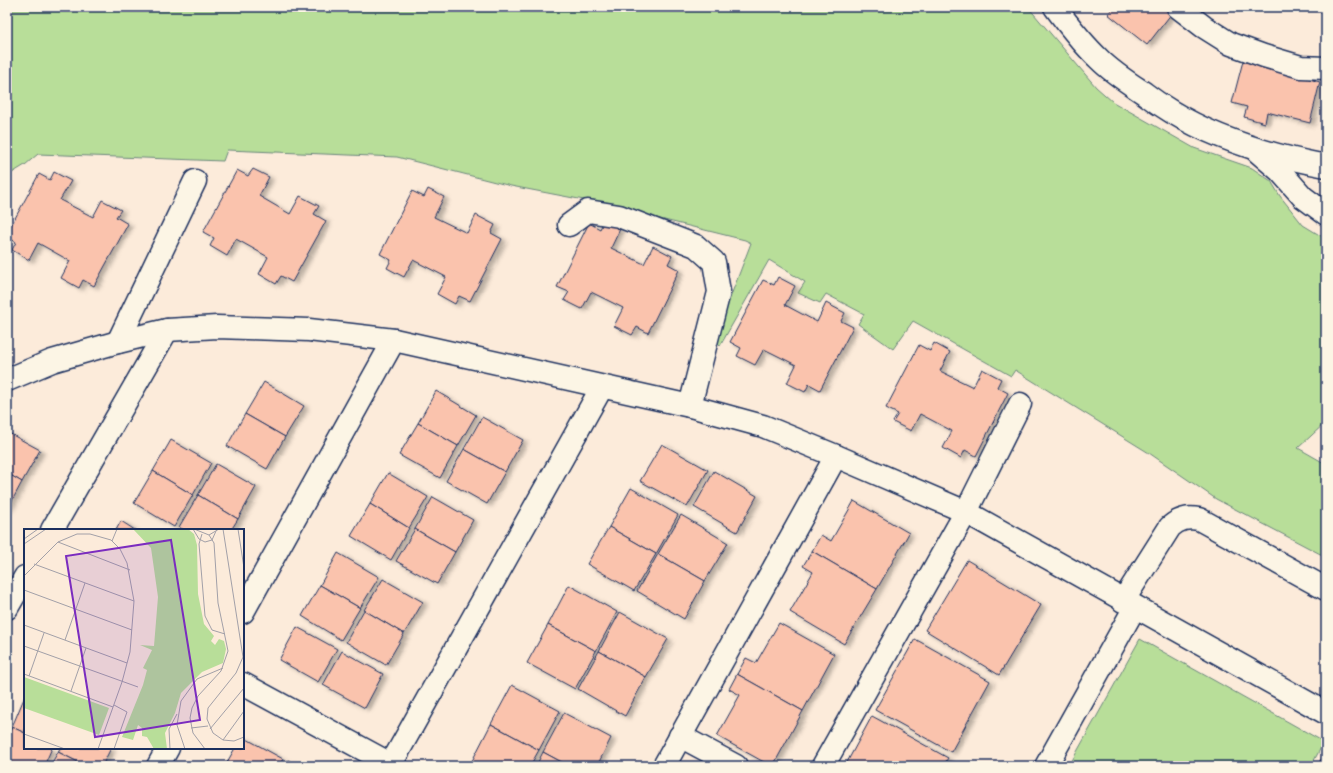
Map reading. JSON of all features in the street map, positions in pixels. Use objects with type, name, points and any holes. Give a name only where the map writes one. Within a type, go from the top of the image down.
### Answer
[{"type":"street","points":[[1055,7],[1078,37],[1101,62],[1132,86],[1172,112],[1216,134],[1254,148],[1326,166]]},
{"type":"street","points":[[1178,7],[1204,27],[1231,44],[1301,67],[1326,68]]},
{"type":"street","points":[[1254,148],[1280,171],[1303,197],[1326,214]]},
{"type":"street","points":[[118,342],[195,181]]},
{"type":"street","points":[[570,225],[588,211],[619,216],[696,246],[714,262],[719,292],[690,406]]},
{"type":"street","points":[[7,380],[52,361],[167,330],[217,327],[309,330],[394,340],[690,406],[763,426],[966,512],[1326,713]]},
{"type":"street","points":[[53,529],[167,330]]},
{"type":"street","points":[[244,610],[394,340]]},
{"type":"street","points":[[244,685],[391,765],[602,387]]},
{"type":"street","points":[[824,766],[966,512],[1020,404]]},
{"type":"street","points":[[664,766],[836,456]]},
{"type":"street","points":[[1046,766],[1170,527],[1180,520],[1191,518],[1199,519],[1326,589]]},
{"type":"street","points":[[7,608],[24,578]]},
{"type":"street","points":[[680,736],[736,766]]},
{"type":"street","points":[[158,766],[167,749]]},
{"type":"green space","points":[[7,7],[1028,7],[1096,87],[1113,102],[1194,148],[1252,168],[1271,181],[1280,196],[1303,225],[1326,239],[1326,423],[1298,448],[1326,464],[1326,557],[1216,499],[1149,453],[1015,370],[1011,376],[913,321],[893,349],[858,324],[864,314],[826,294],[820,303],[798,293],[805,282],[769,260],[720,346],[714,340],[751,243],[745,240],[584,200],[511,186],[397,157],[227,150],[223,161],[38,154],[25,165],[7,176]]},
{"type":"green space","points":[[1140,639],[1324,742],[1311,766],[1069,766]]},
{"type":"building","points":[[1114,7],[1164,7],[1172,13],[1147,45],[1108,14]]},
{"type":"building","points":[[1243,61],[1320,82],[1310,123],[1267,112],[1265,123],[1244,117],[1247,107],[1232,103]]},
{"type":"building","points":[[253,169],[269,177],[259,196],[290,214],[300,196],[319,206],[314,214],[326,221],[292,282],[281,276],[276,284],[259,274],[268,257],[236,239],[227,256],[210,246],[214,238],[203,232],[237,170],[248,176]]},
{"type":"building","points":[[54,172],[71,181],[60,200],[93,217],[102,200],[121,210],[116,217],[128,224],[94,286],[83,280],[79,288],[61,278],[70,261],[38,243],[29,260],[12,250],[16,242],[7,237],[7,233],[39,174],[50,180]]},
{"type":"building","points":[[428,189],[444,197],[434,217],[467,233],[476,215],[495,225],[491,233],[502,239],[470,301],[459,296],[455,304],[437,294],[446,277],[413,260],[404,277],[387,268],[391,260],[380,254],[412,191],[424,197]]},
{"type":"building","points":[[604,221],[620,229],[611,248],[644,264],[653,246],[672,256],[668,264],[679,270],[648,333],[637,327],[632,335],[614,326],[623,308],[591,292],[582,309],[564,300],[569,292],[557,287],[589,223],[600,229]]},
{"type":"building","points":[[778,277],[795,286],[785,305],[817,322],[826,303],[845,313],[841,321],[853,327],[820,390],[809,384],[805,392],[787,383],[796,365],[764,349],[755,365],[737,356],[741,348],[730,342],[763,280],[774,285]]},
{"type":"building","points":[[934,343],[950,352],[940,371],[973,387],[982,369],[1001,379],[997,387],[1008,393],[976,456],[965,450],[961,458],[943,448],[952,431],[920,414],[911,431],[893,422],[898,414],[886,408],[919,345],[930,351]]},
{"type":"building","points":[[264,382],[304,406],[285,437],[245,414]]},
{"type":"building","points":[[436,391],[476,415],[458,446],[418,423]]},
{"type":"building","points":[[245,414],[285,437],[267,469],[227,446]]},
{"type":"building","points":[[482,417],[523,440],[505,472],[464,449]]},
{"type":"building","points":[[418,423],[458,446],[440,478],[399,455]]},
{"type":"building","points":[[7,432],[40,450],[22,482],[7,473]]},
{"type":"building","points":[[171,440],[211,463],[193,495],[153,471]]},
{"type":"building","points":[[662,444],[708,470],[687,507],[640,481]]},
{"type":"building","points":[[464,449],[505,472],[487,504],[446,481]]},
{"type":"building","points":[[216,464],[256,487],[238,519],[198,495]]},
{"type":"building","points":[[153,471],[193,495],[174,527],[134,503]]},
{"type":"building","points":[[714,471],[757,496],[737,532],[694,507]]},
{"type":"building","points":[[7,473],[22,482],[7,510]]},
{"type":"building","points":[[388,473],[428,497],[409,528],[370,504]]},
{"type":"building","points":[[631,488],[678,515],[656,554],[609,527]]},
{"type":"building","points":[[198,495],[238,519],[232,529],[182,529],[179,527]]},
{"type":"building","points":[[433,497],[473,520],[455,552],[415,529]]},
{"type":"building","points":[[854,501],[909,533],[877,589],[812,551],[821,535],[831,541]]},
{"type":"building","points":[[370,504],[409,528],[391,560],[351,536]]},
{"type":"building","points":[[681,515],[728,543],[705,581],[658,554]]},
{"type":"building","points":[[121,521],[133,529],[117,529]]},
{"type":"building","points":[[609,527],[656,554],[634,591],[587,564]]},
{"type":"building","points":[[415,529],[455,552],[437,584],[396,561]]},
{"type":"building","points":[[812,551],[877,589],[844,644],[790,612],[813,572],[803,566]]},
{"type":"building","points":[[338,553],[379,577],[360,608],[320,585]]},
{"type":"building","points":[[658,554],[705,581],[684,619],[637,591]]},
{"type":"building","points":[[967,560],[1041,605],[999,675],[925,630]]},
{"type":"building","points":[[383,579],[423,602],[404,634],[364,610]]},
{"type":"building","points":[[320,585],[360,608],[341,640],[302,616]]},
{"type":"building","points":[[569,585],[617,612],[596,651],[548,625]]},
{"type":"building","points":[[364,610],[404,634],[386,665],[346,642]]},
{"type":"building","points":[[620,612],[668,639],[646,677],[599,651]]},
{"type":"building","points":[[779,623],[834,654],[803,711],[737,674],[746,658],[756,663]]},
{"type":"building","points":[[548,625],[596,651],[575,689],[527,663]]},
{"type":"building","points":[[297,627],[337,649],[318,682],[279,660]]},
{"type":"building","points":[[915,639],[990,681],[951,752],[875,710]]},
{"type":"building","points":[[342,651],[383,674],[365,708],[323,685]]},
{"type":"building","points":[[599,651],[646,677],[625,716],[578,689]]},
{"type":"building","points":[[737,674],[803,711],[773,766],[717,736],[740,695],[729,689]]},
{"type":"building","points":[[512,685],[560,711],[539,750],[491,724]]},
{"type":"building","points":[[24,698],[24,733],[12,727]]},
{"type":"building","points":[[564,713],[611,738],[597,766],[569,766],[543,752]]},
{"type":"building","points":[[872,716],[948,758],[943,766],[845,766]]},
{"type":"building","points":[[491,724],[539,750],[530,766],[477,766],[471,763]]},
{"type":"building","points":[[12,727],[24,733],[24,749],[52,749],[44,766],[7,765],[7,737]]},
{"type":"building","points":[[244,738],[283,759],[279,766],[225,766],[234,749],[244,749]]},
{"type":"building","points":[[60,749],[110,749],[102,766],[86,766],[58,752]]},
{"type":"building","points":[[58,752],[86,766],[50,766]]},
{"type":"building","points":[[543,752],[569,766],[536,766]]},
{"type":"building","points":[[1323,756],[1326,758],[1326,766],[1317,766]]},
{"type":"building","points":[[288,760],[299,766],[284,766]]}]
